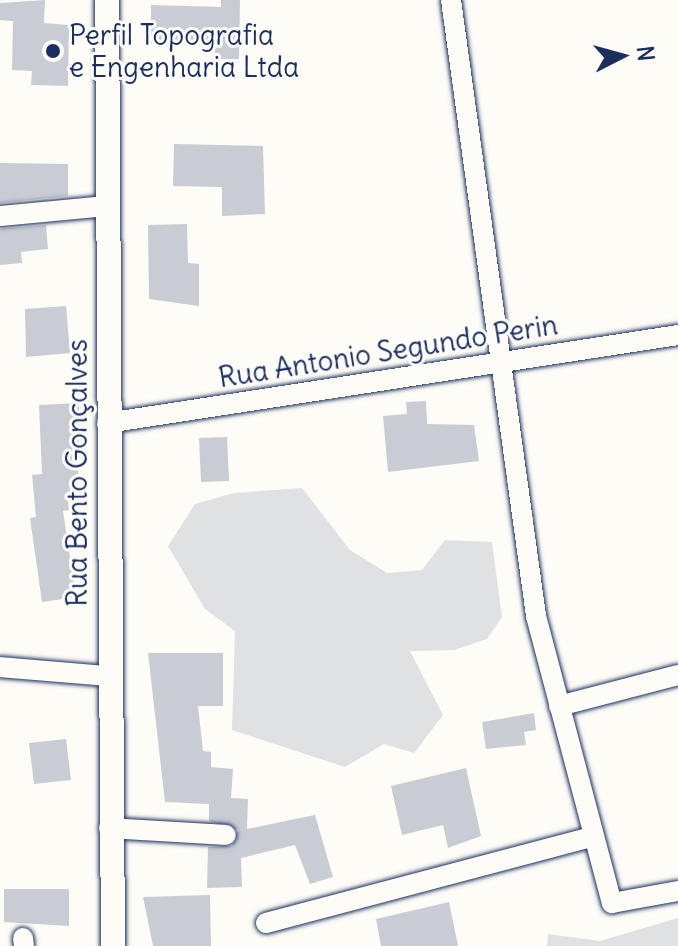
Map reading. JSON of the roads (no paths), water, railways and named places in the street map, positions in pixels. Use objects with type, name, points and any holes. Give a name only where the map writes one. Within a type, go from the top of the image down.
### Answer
[{"type":"street","name":"Rua Bento Gonçalves","points":[[107,0],[105,206],[109,828],[113,946]]},
{"type":"street","points":[[451,0],[536,616],[592,837],[612,903],[678,891]]},
{"type":"street","points":[[0,216],[105,206]]},
{"type":"street","name":"Rua Antonio Segundo Perin","points":[[107,423],[678,335]]},
{"type":"street","points":[[0,667],[108,676]]},
{"type":"street","points":[[559,706],[678,675]]},
{"type":"street","points":[[109,828],[226,835]]},
{"type":"street","points":[[266,923],[592,837]]},
{"type":"place","name":"Perfil Topografia e Engenharia Ltda","points":[[53,51]]}]
